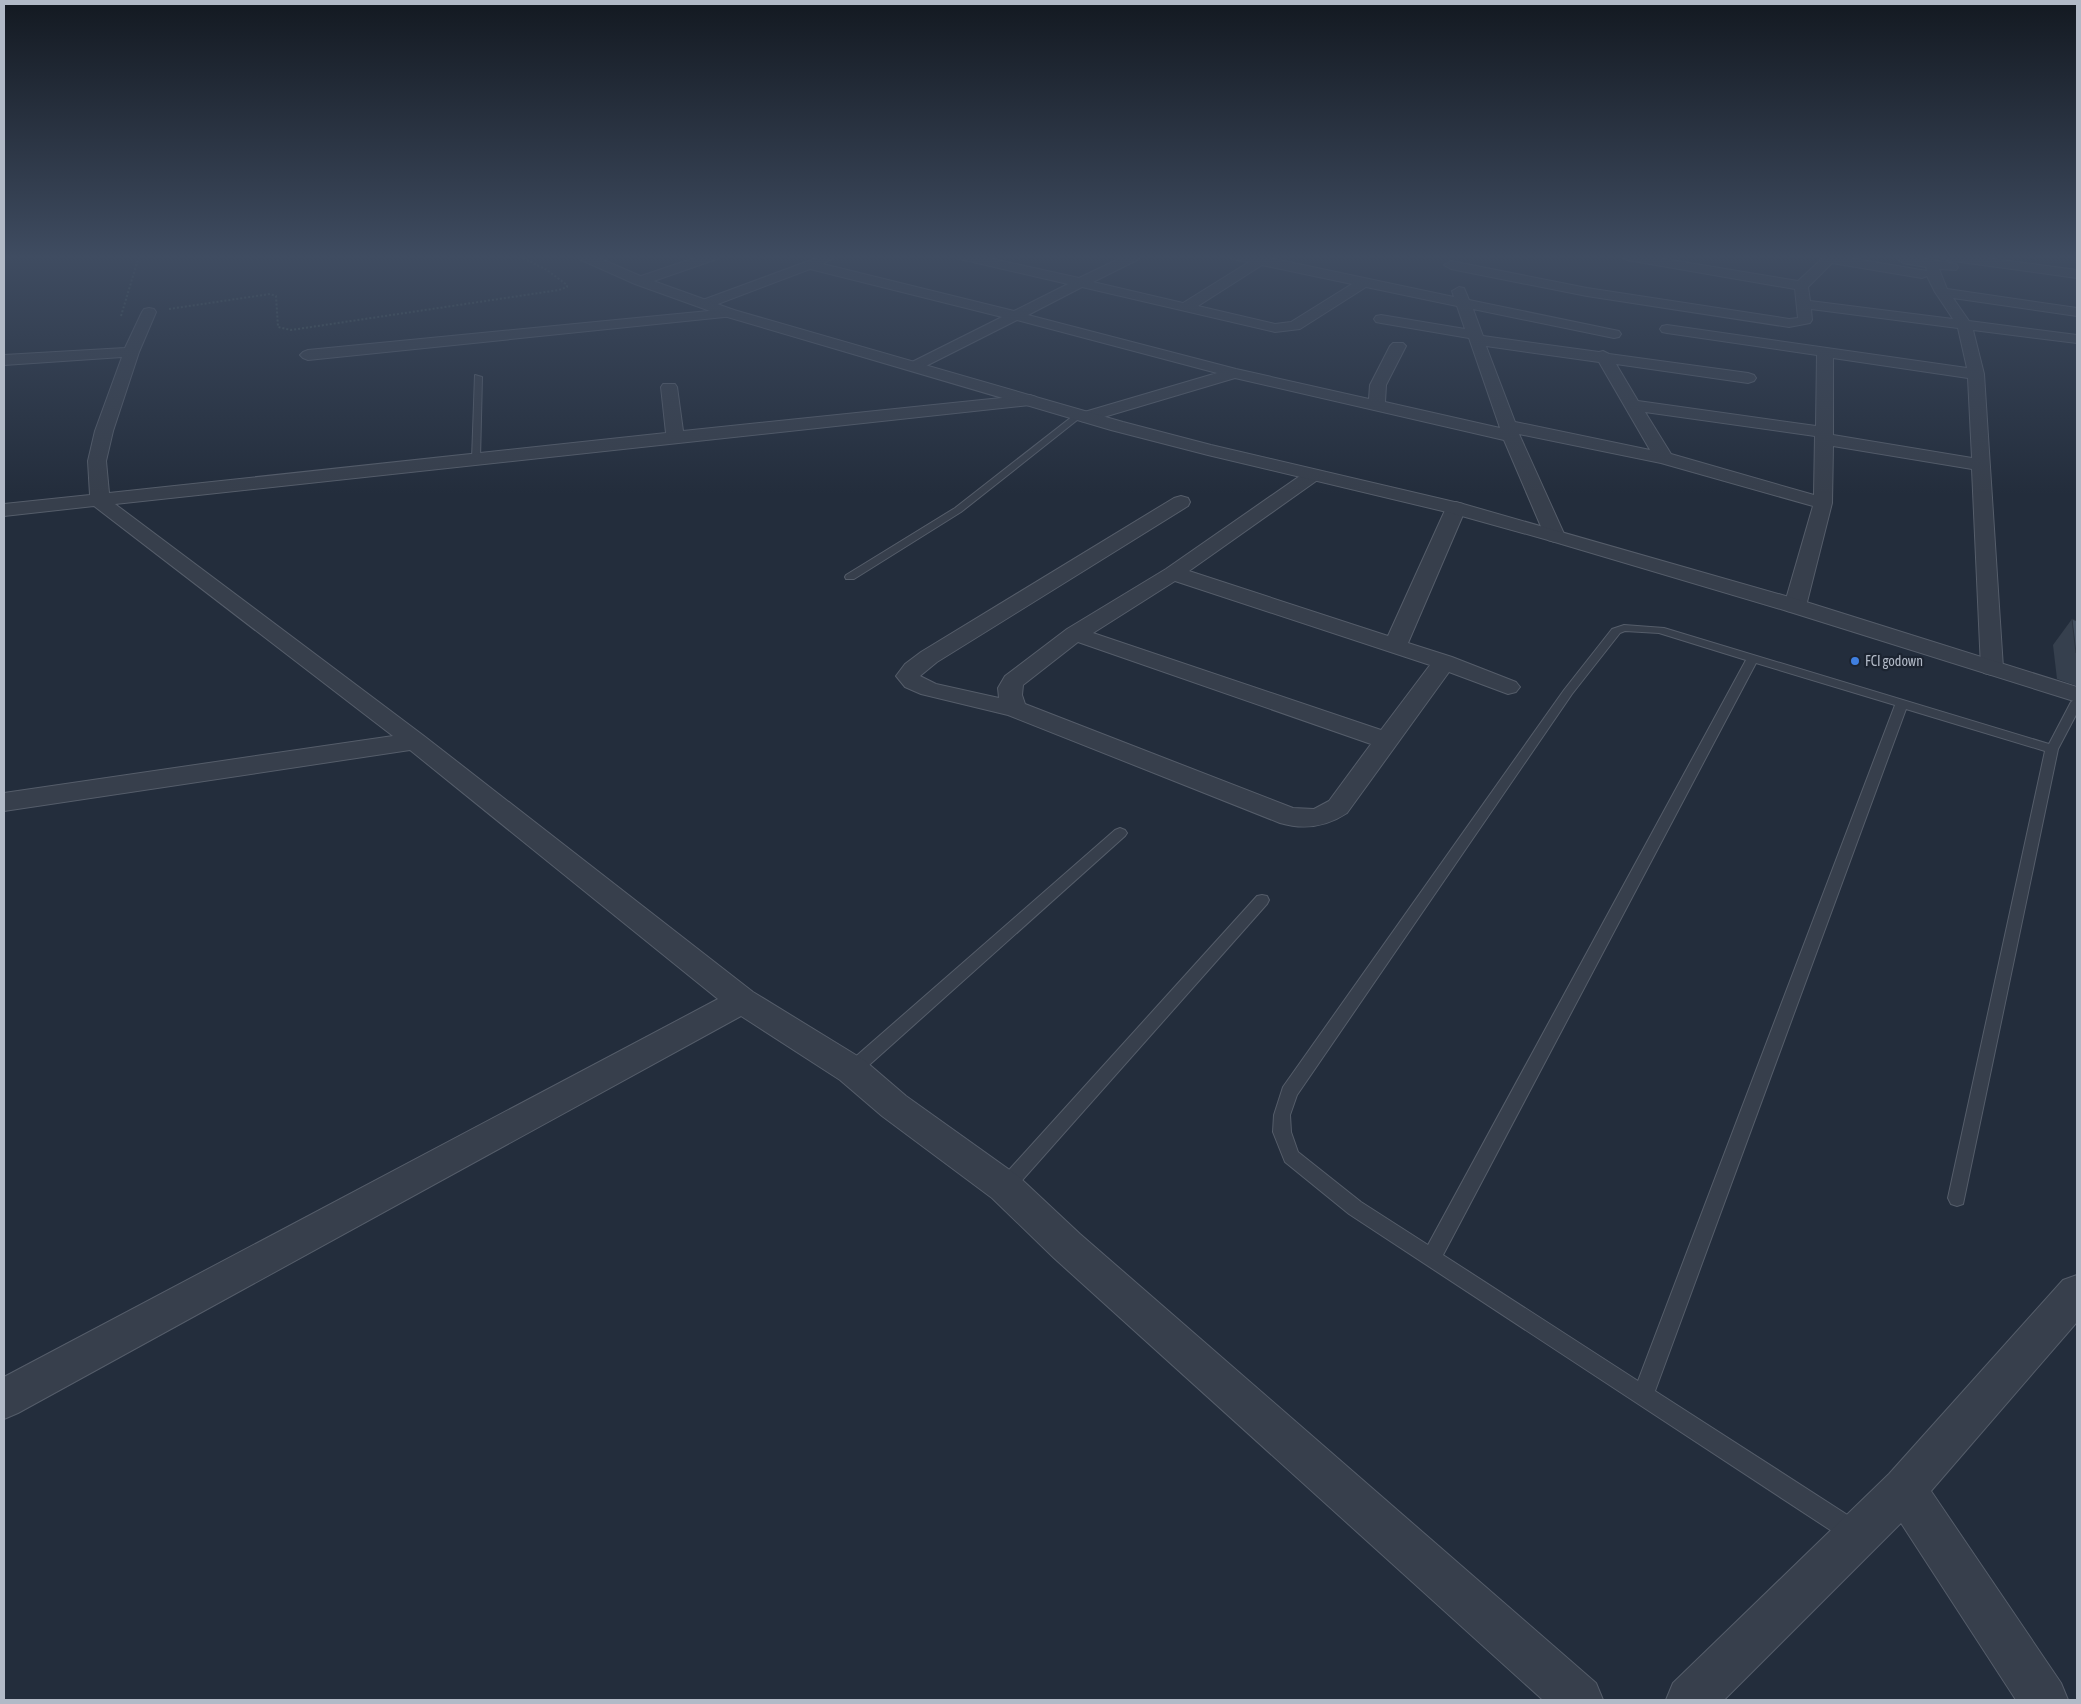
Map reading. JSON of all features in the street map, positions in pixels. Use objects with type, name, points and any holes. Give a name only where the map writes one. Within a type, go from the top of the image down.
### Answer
[{"type":"street","points":[[139,336],[104,431],[97,461],[100,501],[415,741],[742,1001],[852,1070],[894,1106],[1005,1187],[1067,1246],[1579,1700]]},
{"type":"street","points":[[308,355],[503,336]]},
{"type":"street","points":[[808,336],[1082,416],[1208,450],[1456,508],[1555,536],[1795,606],[2077,695]]},
{"type":"street","points":[[915,366],[977,336]]},
{"type":"street","points":[[1091,336],[1234,373],[1378,407],[1664,458],[1823,502]]},
{"type":"street","points":[[1464,336],[1748,378]]},
{"type":"street","points":[[1712,336],[1976,374]]},
{"type":"street","points":[[1967,336],[1976,374],[1992,668]]},
{"type":"street","points":[[2051,336],[2077,339]]},
{"type":"street","points":[[1476,338],[1509,431],[1555,536]]},
{"type":"street","points":[[1378,407],[1378,385],[1398,346]]},
{"type":"street","points":[[4,360],[132,352]]},
{"type":"street","points":[[1795,606],[1823,502],[1826,352]]},
{"type":"street","points":[[1603,356],[1664,458]]},
{"type":"street","points":[[1082,416],[1234,373]]},
{"type":"street","points":[[669,387],[675,437]]},
{"type":"street","points":[[4,510],[1030,400]]},
{"type":"street","points":[[1632,405],[1824,435],[1980,465]]},
{"type":"street","points":[[1016,709],[1010,698],[1009,688],[1013,681],[1075,634],[1173,572],[1313,475]]},
{"type":"street","points":[[1181,502],[929,657],[913,668],[908,676],[913,682],[928,689],[1016,709],[1289,817],[1308,820],[1323,817],[1338,807],[1444,662]]},
{"type":"street","points":[[1395,646],[1456,508]]},
{"type":"street","points":[[1173,572],[1444,662],[1508,687]]},
{"type":"street","points":[[1075,634],[1388,741]]},
{"type":"street","points":[[4,802],[415,741]]},
{"type":"street","points":[[4,1399],[742,1001]]},
{"type":"street","points":[[1690,1700],[1904,1489],[2077,1293]]},
{"type":"street","points":[[1904,1489],[2044,1700]]},
{"type":"lane","points":[[476,459],[478,377]]},
{"type":"lane","points":[[850,577],[965,505],[1082,416]]},
{"type":"lane","points":[[1858,1535],[1432,1256],[1355,1208],[1291,1157],[1282,1132],[1282,1115],[1289,1092],[1568,692],[1616,631],[1624,628],[1660,630],[2052,749]]},
{"type":"lane","points":[[1432,1256],[1753,657]]},
{"type":"lane","points":[[1957,1198],[2052,749],[2077,702]]},
{"type":"lane","points":[[1643,1395],[1902,703]]},
{"type":"lane","points":[[852,1070],[1120,833]]},
{"type":"lane","points":[[1005,1187],[1262,900]]},
{"type":"building","points":[[2072,619],[2077,621],[2077,653],[2076,653]]},
{"type":"place","name":"FCI godown","points":[[1855,661]]}]
